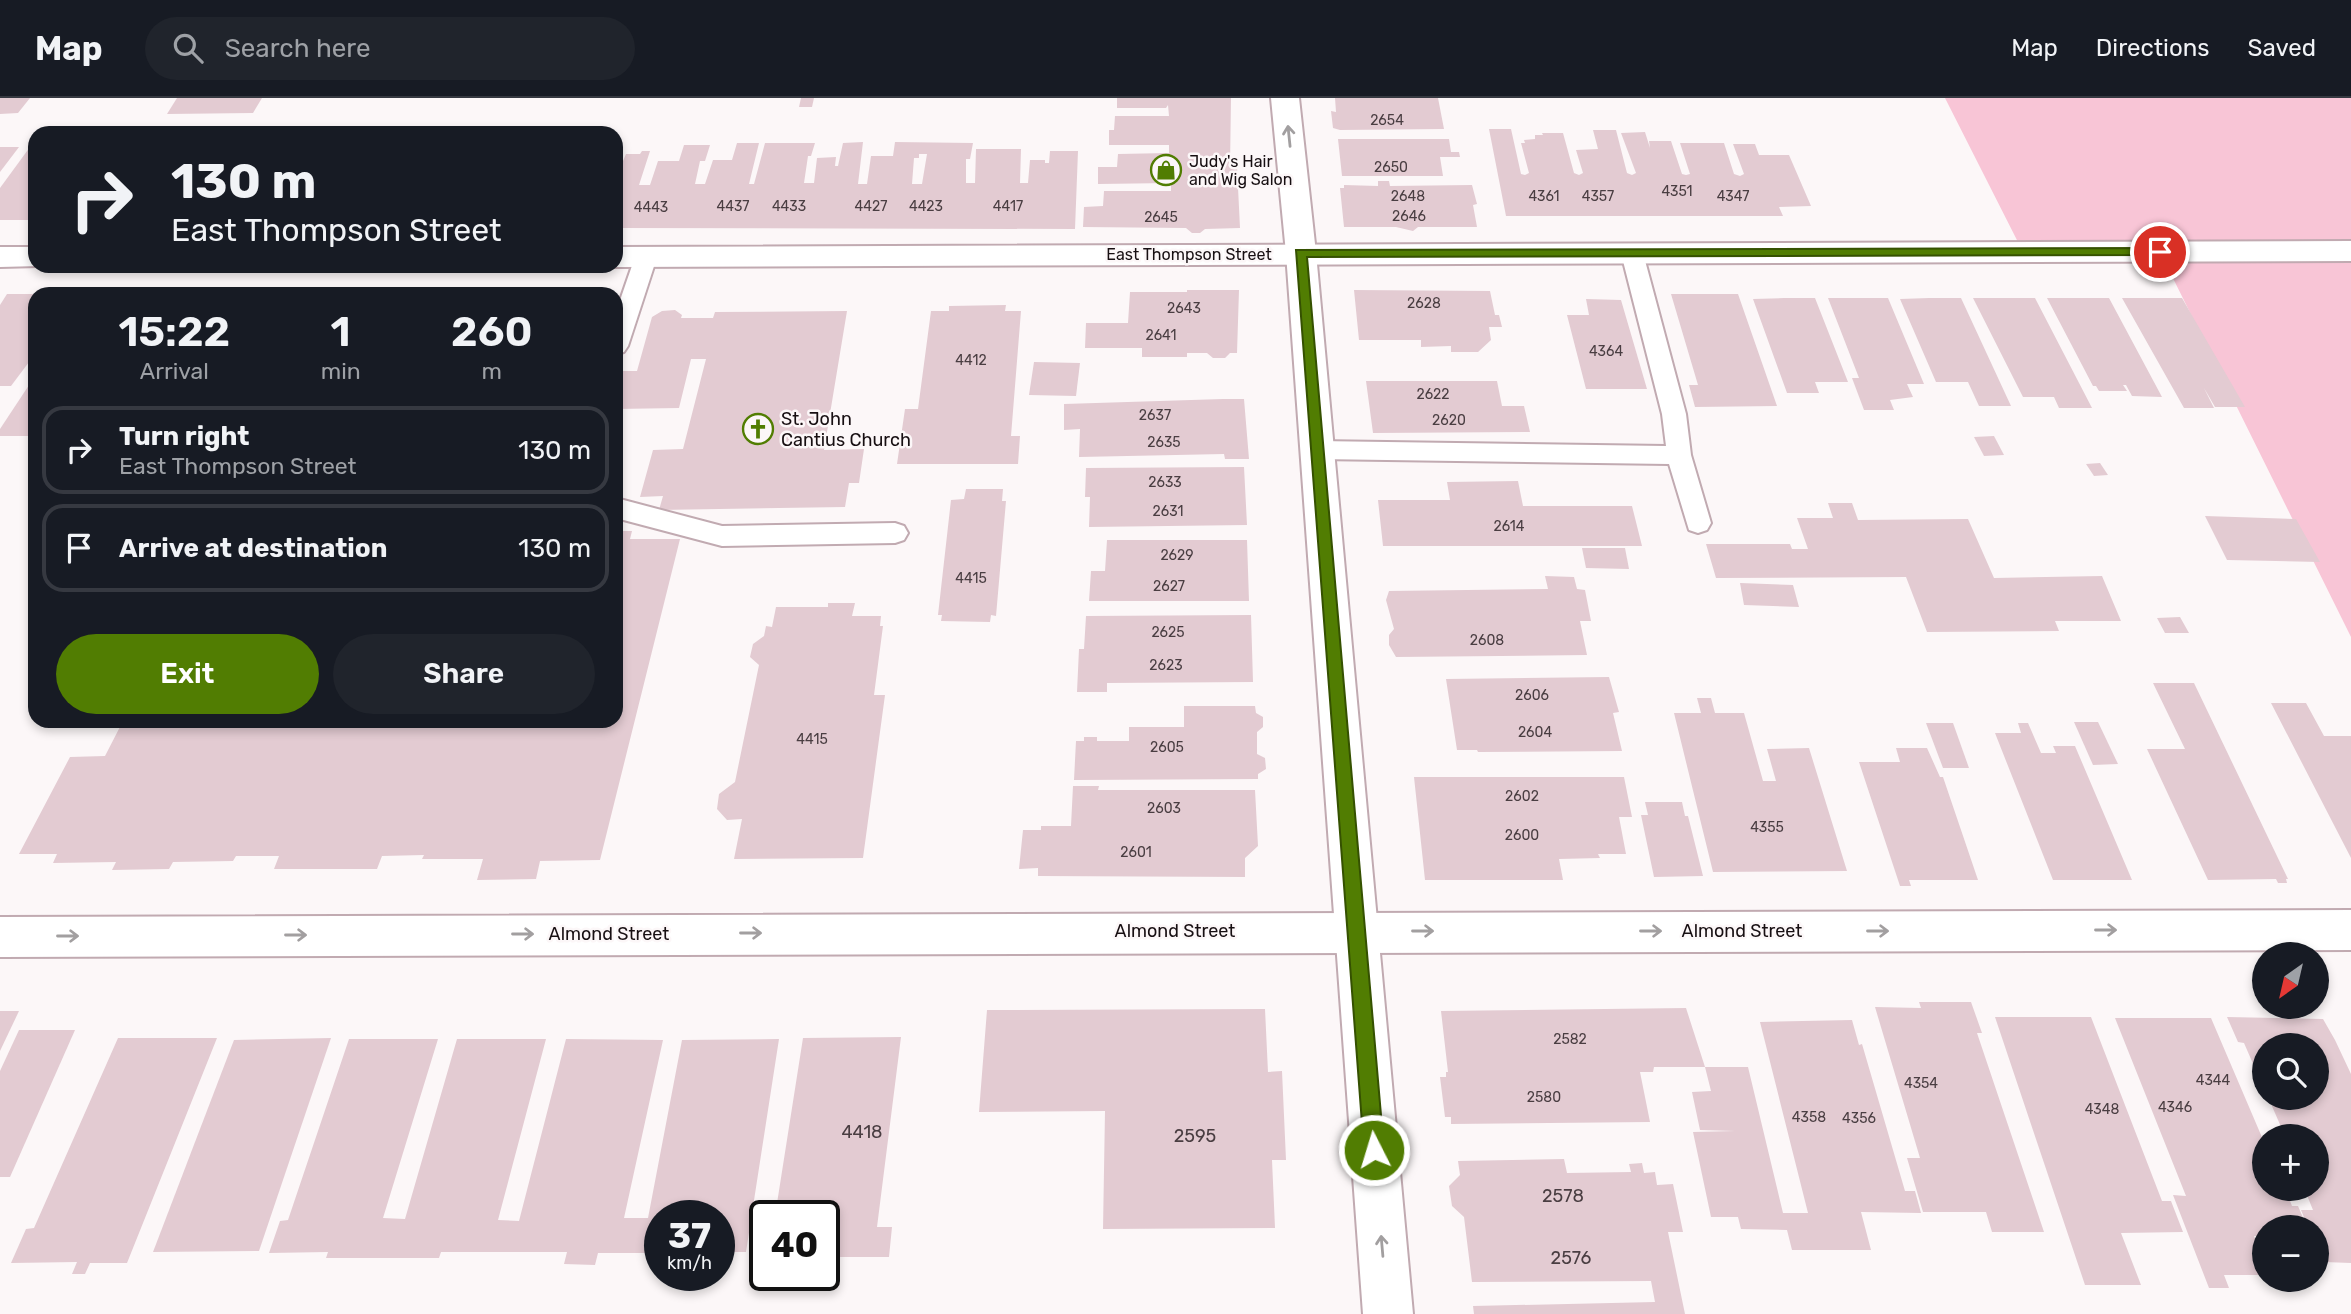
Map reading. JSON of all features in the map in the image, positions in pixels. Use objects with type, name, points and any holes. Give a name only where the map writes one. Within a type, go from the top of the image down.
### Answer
[{"type":"street","points":[[1285,98],[1301,253],[1388,1314]]},
{"type":"street","name":"East Thompson Street","points":[[631,257],[2351,251]]},
{"type":"street","points":[[0,257],[28,257]]},
{"type":"street","name":"Almond Street","points":[[0,937],[2351,930]]},
{"type":"lane","points":[[1632,253],[1674,414],[1679,455],[1698,523]]},
{"type":"lane","points":[[623,304],[631,257]]},
{"type":"lane","points":[[1317,450],[1679,455]]},
{"type":"lane","points":[[623,511],[722,536],[895,533]]},
{"type":"shaded area","points":[[1945,98],[2351,98],[2351,637],[2160,252],[2023,252]]},
{"type":"building","points":[[0,98],[30,98],[18,113],[0,114]]},
{"type":"building","points":[[177,98],[262,98],[253,113],[167,114]]},
{"type":"building","points":[[801,98],[814,98],[812,107],[799,107]]},
{"type":"building","points":[[1117,98],[1231,98],[1230,167],[1237,167],[1240,228],[1205,229],[1200,233],[1192,233],[1186,228],[1083,227],[1084,207],[1103,206],[1104,191],[1171,191],[1171,183],[1098,184],[1098,167],[1117,167],[1118,154],[1169,153],[1169,145],[1109,145],[1109,130],[1114,130],[1115,116],[1169,116],[1168,105],[1166,108],[1117,108]]},
{"type":"building","points":[[1335,98],[1438,98],[1444,129],[1340,130],[1333,128],[1331,111],[1336,112]]},
{"type":"building","points":[[1489,129],[1511,129],[1521,174],[1525,175],[1529,173],[1521,143],[1535,139],[1535,135],[1543,135],[1542,133],[1563,133],[1574,173],[1579,175],[1583,173],[1576,150],[1598,149],[1593,130],[1616,130],[1627,173],[1632,175],[1636,173],[1621,133],[1645,132],[1650,148],[1649,141],[1671,141],[1682,174],[1686,175],[1690,174],[1680,143],[1724,143],[1734,174],[1740,176],[1744,174],[1733,144],[1755,144],[1759,155],[1789,155],[1811,206],[1779,207],[1783,216],[1506,216]]},
{"type":"building","points":[[1338,139],[1449,139],[1451,152],[1459,152],[1460,157],[1440,157],[1443,176],[1342,176]]},
{"type":"building","points":[[863,142],[858,184],[867,184],[871,156],[893,156],[895,142],[973,143],[970,159],[966,159],[966,183],[975,183],[976,149],[1021,149],[1020,183],[1028,183],[1030,160],[1045,160],[1045,163],[1049,163],[1050,151],[1078,151],[1075,229],[623,228],[623,161],[626,154],[650,151],[639,185],[650,185],[658,161],[679,161],[684,145],[710,145],[705,161],[700,161],[695,184],[705,184],[713,160],[732,160],[737,143],[759,143],[749,184],[754,184],[765,143],[815,143],[811,156],[808,156],[804,183],[814,183],[817,158],[836,157],[835,166],[838,166],[843,143]],"holes":[[[919,154],[927,154],[922,184],[912,184],[914,158],[919,158]]]},
{"type":"building","points":[[0,147],[19,147],[0,172]]},
{"type":"building","points":[[28,150],[28,220],[0,220],[0,188]]},
{"type":"building","points":[[1378,181],[1389,181],[1390,186],[1472,185],[1477,204],[1473,205],[1477,227],[1418,227],[1413,231],[1396,227],[1344,227],[1340,188],[1344,188],[1344,185],[1378,186]]},
{"type":"building","points":[[1239,290],[1237,353],[1230,353],[1225,358],[1213,358],[1207,353],[1187,353],[1187,357],[1142,357],[1142,348],[1085,348],[1086,323],[1128,323],[1130,292]]},
{"type":"building","points":[[1354,290],[1490,291],[1495,315],[1499,315],[1502,327],[1489,327],[1491,340],[1478,352],[1451,352],[1451,346],[1421,347],[1421,340],[1359,340]]},
{"type":"building","points":[[7,294],[28,294],[28,363],[11,386],[0,386],[0,305]]},
{"type":"building","points":[[1671,294],[1738,294],[1777,406],[1695,407],[1689,385],[1698,385]]},
{"type":"building","points":[[1815,298],[1848,382],[1815,382],[1819,393],[1787,393],[1753,299]]},
{"type":"building","points":[[1828,298],[1888,298],[1924,384],[1907,384],[1913,397],[1890,400],[1894,410],[1864,410],[1852,378],[1859,378]]},
{"type":"building","points":[[1961,298],[2011,406],[1979,406],[1968,382],[1936,382],[1900,299]]},
{"type":"building","points":[[1973,298],[2035,298],[2092,408],[2059,408],[2054,397],[2023,397]]},
{"type":"building","points":[[2047,298],[2109,298],[2162,397],[2132,396],[2126,385],[2123,385],[2127,391],[2099,391],[2093,386]]},
{"type":"building","points":[[2122,298],[2182,298],[2245,407],[2215,407],[2204,388],[2214,408],[2184,408]]},
{"type":"building","points":[[1586,299],[1621,300],[1647,389],[1586,389],[1567,315],[1589,315]]},
{"type":"building","points":[[1006,305],[1005,311],[1021,311],[1011,436],[1020,436],[1018,464],[897,464],[905,409],[918,409],[931,311],[949,311],[949,306]]},
{"type":"building","name":"St. John Cantius Church","points":[[675,310],[682,315],[681,318],[713,318],[715,312],[847,311],[824,450],[864,449],[859,483],[849,483],[845,507],[659,510],[663,496],[640,497],[653,450],[683,449],[706,359],[691,359],[679,408],[623,409],[623,371],[637,371],[652,317],[662,311]]},
{"type":"building","points":[[1034,362],[1080,363],[1076,396],[1029,395]]},
{"type":"building","points":[[1366,381],[1497,381],[1502,406],[1524,406],[1530,432],[1373,433]]},
{"type":"building","points":[[28,387],[28,436],[0,436],[0,429]]},
{"type":"building","points":[[1244,399],[1249,459],[1225,459],[1224,454],[1079,457],[1080,429],[1064,430],[1064,404]]},
{"type":"building","points":[[1994,436],[2004,455],[1984,456],[1974,437]]},
{"type":"building","points":[[2100,463],[2108,475],[2094,476],[2086,464]]},
{"type":"building","points":[[1244,467],[1247,525],[1089,527],[1090,497],[1085,497],[1086,468]]},
{"type":"building","points":[[1518,481],[1523,506],[1632,506],[1642,546],[1383,546],[1378,500],[1450,500],[1447,482]]},
{"type":"building","points":[[966,489],[1003,489],[1002,501],[1006,501],[996,616],[991,615],[990,622],[941,621],[942,615],[938,615],[951,500],[964,499]]},
{"type":"building","points":[[1828,503],[1852,503],[1858,520],[1968,519],[1994,578],[2102,576],[2121,621],[2055,621],[2059,631],[1927,632],[1906,577],[1716,578],[1706,544],[1790,544],[1792,549],[1808,549],[1797,518],[1833,518]]},
{"type":"building","points":[[2205,516],[2296,519],[2320,562],[2227,560]]},
{"type":"building","points":[[623,531],[632,531],[630,539],[680,539],[600,860],[540,861],[536,879],[477,880],[483,859],[422,859],[424,855],[382,856],[377,869],[274,869],[279,856],[236,856],[233,861],[173,862],[169,869],[112,870],[116,862],[53,863],[57,854],[19,854],[70,757],[105,756],[119,728],[623,728]]},
{"type":"building","points":[[1107,540],[1247,540],[1249,601],[1089,601],[1091,571],[1105,571]]},
{"type":"building","points":[[1582,548],[1625,548],[1629,569],[1586,568]]},
{"type":"building","points":[[1545,576],[1574,577],[1577,589],[1585,590],[1591,621],[1580,621],[1587,655],[1396,657],[1389,645],[1389,635],[1394,629],[1386,600],[1389,591],[1548,589]]},
{"type":"building","points":[[1740,583],[1793,585],[1799,607],[1744,605]]},
{"type":"building","points":[[828,603],[855,603],[852,616],[881,616],[880,626],[883,626],[874,695],[885,695],[863,858],[734,859],[742,819],[727,820],[717,809],[719,794],[735,782],[759,665],[750,657],[753,644],[764,636],[766,626],[772,627],[776,607],[828,607]]},
{"type":"building","points":[[1251,615],[1253,682],[1107,683],[1107,692],[1077,692],[1079,649],[1084,649],[1086,616]]},
{"type":"building","points":[[2180,617],[2189,633],[2165,633],[2157,618]]},
{"type":"building","points":[[1609,677],[1619,712],[1613,713],[1622,751],[1457,750],[1446,679]]},
{"type":"building","points":[[2153,683],[2194,683],[2288,879],[2287,883],[2278,883],[2276,879],[2208,880],[2147,749],[2185,749]]},
{"type":"building","points":[[1697,698],[1711,698],[1715,713],[1744,713],[1763,781],[1776,781],[1767,749],[1809,748],[1847,871],[1713,872],[1674,713],[1701,713]]},
{"type":"building","points":[[2271,703],[2306,703],[2324,736],[2351,736],[2351,858]]},
{"type":"building","points":[[1184,706],[1255,706],[1256,713],[1263,717],[1263,727],[1257,732],[1257,754],[1265,758],[1266,769],[1258,774],[1258,779],[1074,780],[1076,741],[1084,741],[1084,737],[1097,737],[1097,741],[1129,741],[1129,727],[1184,727]]},
{"type":"building","points":[[2074,722],[2098,722],[2118,764],[2093,765]]},
{"type":"building","points":[[1926,723],[1953,723],[1969,768],[1943,768]]},
{"type":"building","points":[[2018,723],[2028,723],[2041,753],[2056,753],[2053,746],[2075,746],[2132,880],[2053,880],[1995,733],[2021,733]]},
{"type":"building","points":[[1896,748],[1927,748],[1940,777],[1943,777],[1978,880],[1909,880],[1911,886],[1900,886],[1859,762],[1900,762]]},
{"type":"building","points":[[1414,777],[1624,777],[1632,817],[1619,817],[1626,854],[1559,859],[1563,880],[1425,880]]},
{"type":"building","points":[[1073,786],[1099,786],[1098,790],[1255,790],[1258,846],[1245,858],[1245,877],[1038,876],[1038,868],[1019,869],[1023,830],[1041,830],[1041,826],[1071,826]]},
{"type":"building","points":[[1645,802],[1682,802],[1703,876],[1654,877],[1641,815],[1648,815]]},
{"type":"building","points":[[1919,1002],[1971,1002],[1982,1033],[1977,1033],[2044,1232],[1992,1232],[1986,1212],[1923,1212],[1907,1158],[1920,1158],[1875,1007],[1921,1008]]},
{"type":"building","points":[[1686,1008],[1705,1067],[1654,1067],[1653,1072],[1640,1072],[1650,1122],[1451,1124],[1451,1117],[1445,1117],[1440,1077],[1446,1077],[1448,1072],[1441,1011]]},
{"type":"building","points":[[1265,1009],[1268,1072],[1282,1071],[1286,1160],[1272,1160],[1275,1228],[1103,1229],[1105,1111],[979,1112],[987,1010]]},
{"type":"building","points":[[0,1011],[19,1011],[0,1051]]},
{"type":"building","points":[[1995,1017],[2091,1017],[2162,1201],[2171,1201],[2183,1232],[2121,1233],[2141,1285],[2085,1285]]},
{"type":"building","points":[[2227,1017],[2323,1019],[2335,1040],[2351,1074],[2351,1263],[2329,1262],[2329,1215],[2303,1215],[2301,1210],[2313,1210],[2309,1201],[2329,1201],[2329,1124],[2280,1124],[2274,1110],[2329,1110],[2329,1033],[2252,1033],[2252,1061],[2244,1043],[2238,1042]]},
{"type":"building","points":[[2115,1018],[2211,1018],[2256,1124],[2252,1124],[2252,1201],[2290,1201],[2292,1206],[2298,1206],[2302,1215],[2252,1215],[2252,1275],[2224,1275],[2229,1288],[2209,1288],[2173,1195],[2186,1196]]},
{"type":"building","points":[[1852,1020],[1859,1045],[1862,1044],[1905,1191],[1915,1191],[1921,1213],[1861,1212],[1871,1250],[1792,1250],[1787,1230],[1741,1229],[1738,1217],[1711,1217],[1693,1132],[1735,1131],[1700,1130],[1692,1092],[1711,1091],[1705,1067],[1748,1067],[1783,1213],[1808,1213],[1760,1022]]},
{"type":"building","points":[[19,1030],[75,1030],[10,1177],[0,1177],[0,1071]]},
{"type":"building","points":[[901,1037],[877,1227],[892,1227],[889,1257],[840,1257],[840,1200],[778,1200],[803,1038]]},
{"type":"building","points":[[118,1038],[217,1038],[127,1263],[90,1263],[85,1274],[72,1274],[77,1262],[11,1263],[26,1229],[34,1228]]},
{"type":"building","points":[[331,1038],[259,1251],[153,1252],[234,1040]]},
{"type":"building","points":[[349,1039],[438,1039],[383,1218],[405,1219],[457,1039],[546,1039],[498,1220],[519,1221],[566,1039],[663,1040],[624,1218],[644,1218],[644,1253],[598,1253],[595,1265],[564,1264],[567,1252],[441,1252],[439,1258],[326,1258],[328,1252],[269,1253],[280,1221],[288,1220]]},
{"type":"building","points":[[779,1039],[754,1200],[749,1200],[746,1252],[735,1252],[735,1200],[651,1200],[682,1040]]},
{"type":"building","points":[[1564,1159],[1567,1173],[1631,1172],[1629,1164],[1642,1163],[1644,1173],[1655,1172],[1657,1185],[1673,1184],[1683,1232],[1668,1232],[1685,1314],[1474,1314],[1473,1306],[1655,1302],[1651,1281],[1472,1282],[1464,1217],[1452,1206],[1449,1186],[1460,1175],[1458,1161]]},
{"type":"place","name":"Judy's Hair and Wig Salon","points":[[1166,170]]},
{"type":"place","name":"St. John Cantius Church","points":[[758,429]]},
{"type":"route","points":[[1374,1150],[1301,253],[2160,252]]}]
